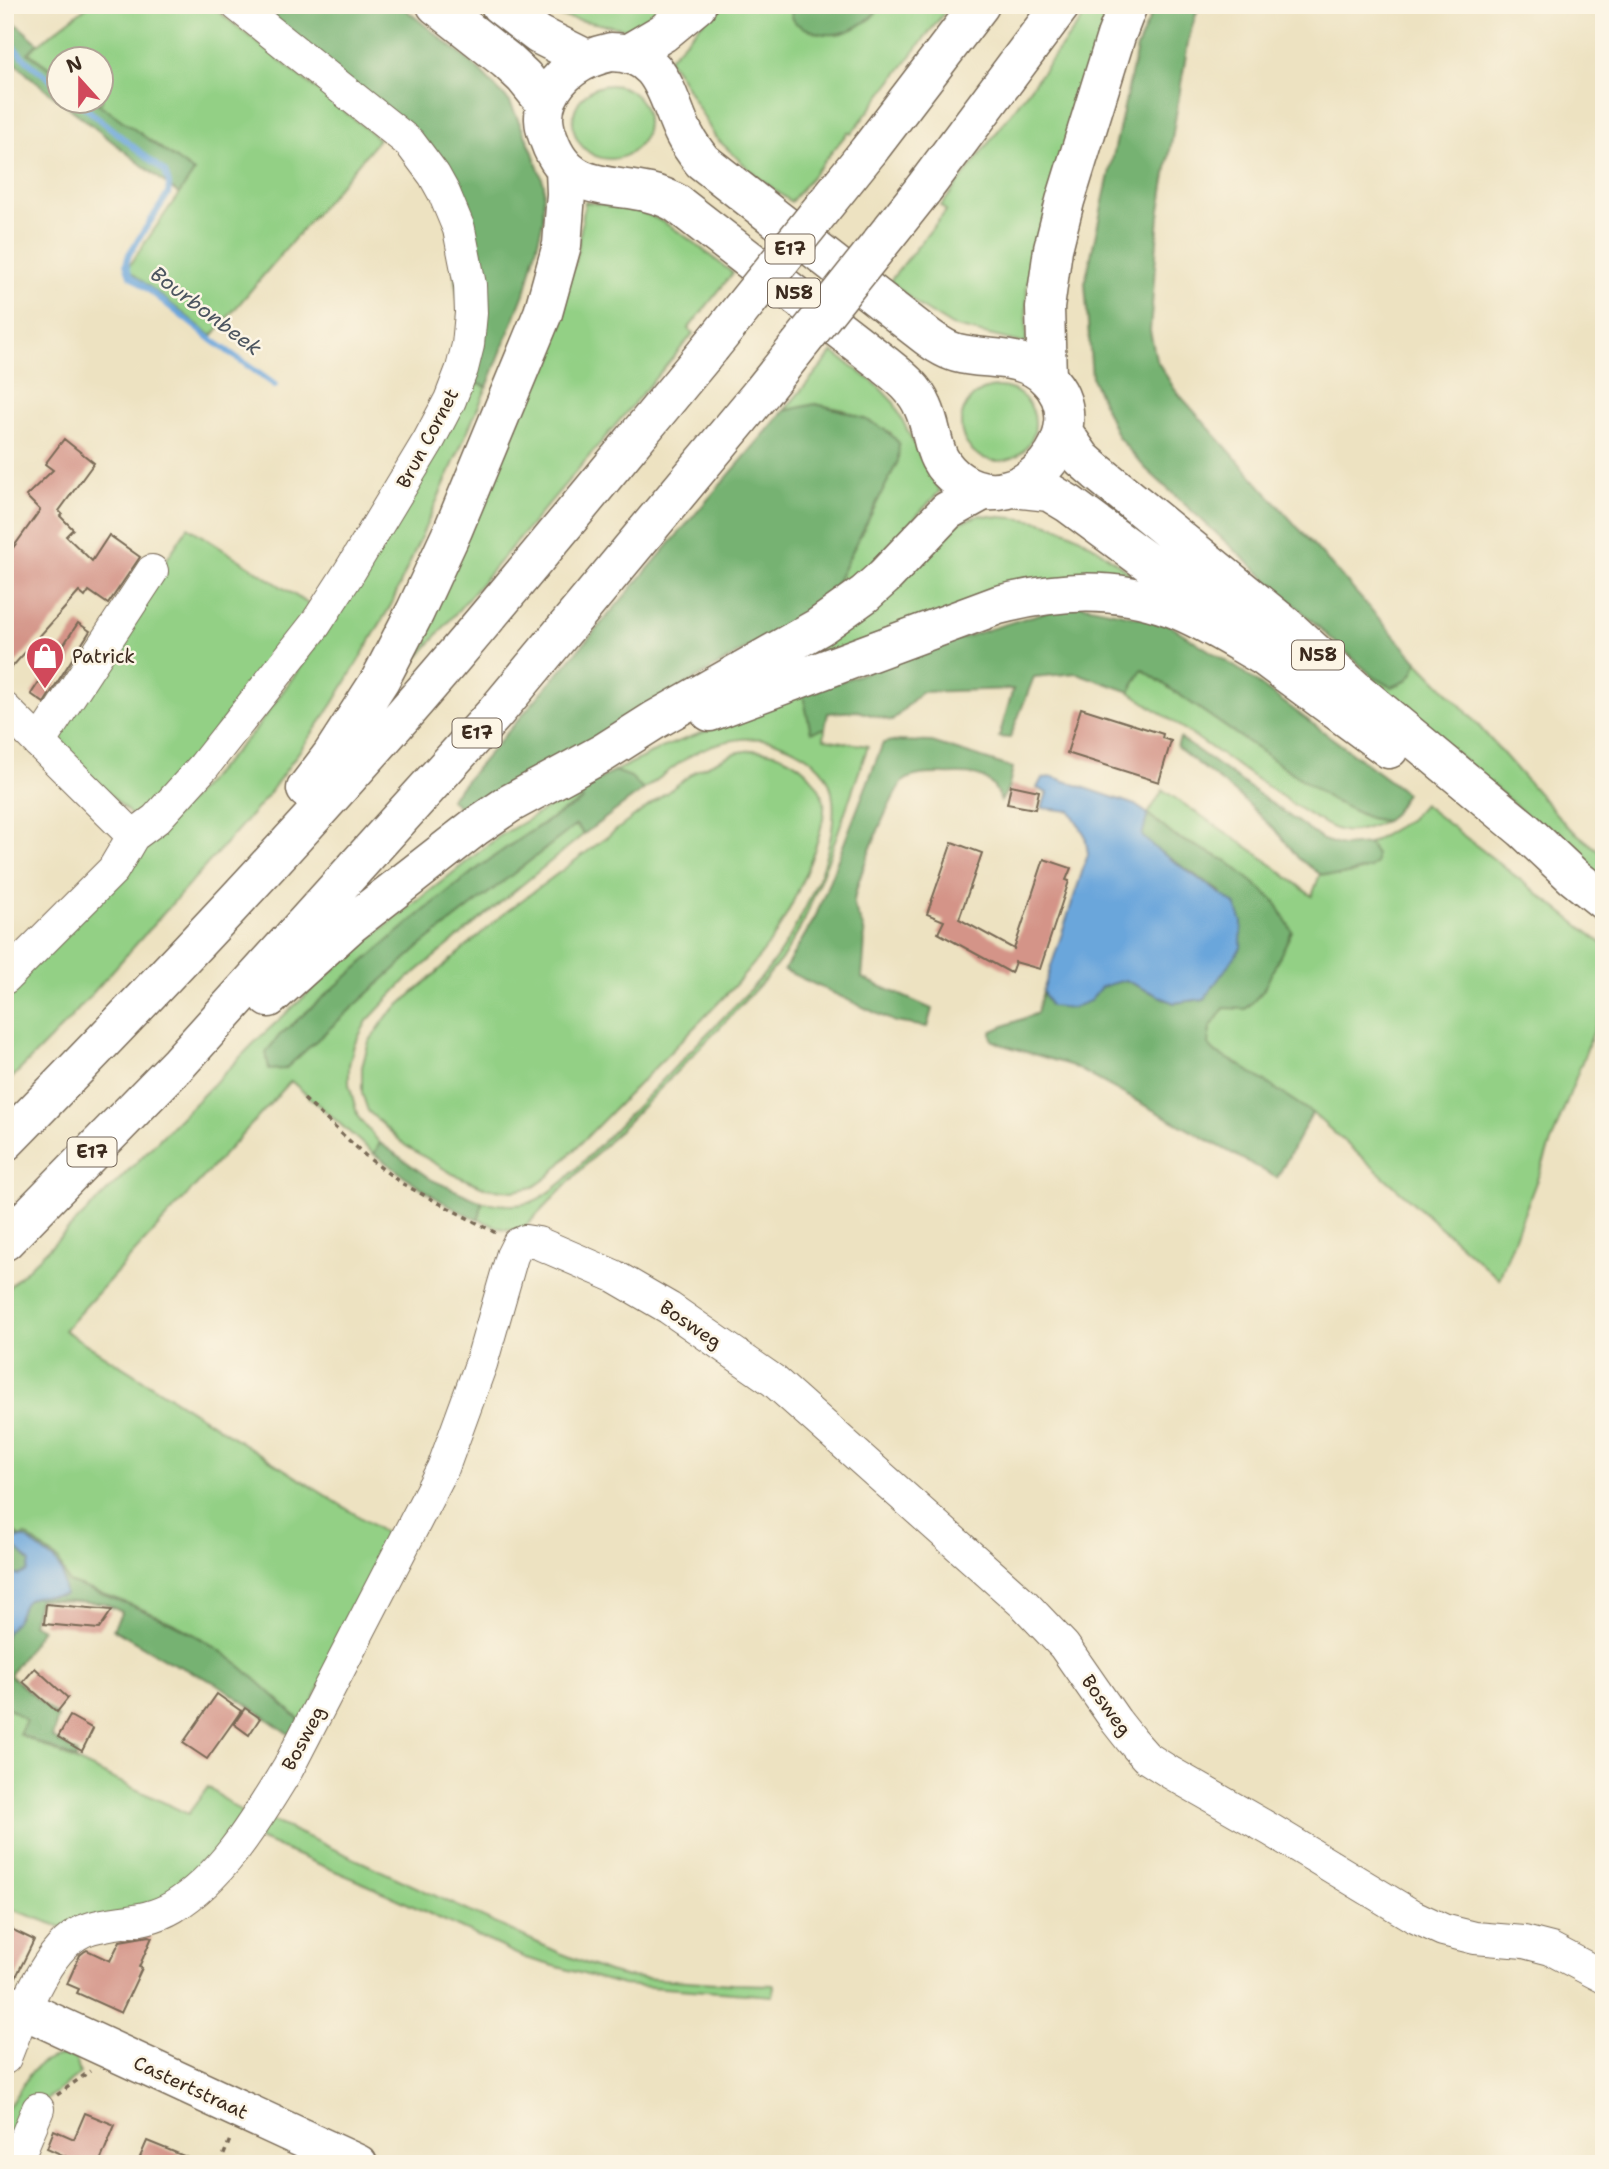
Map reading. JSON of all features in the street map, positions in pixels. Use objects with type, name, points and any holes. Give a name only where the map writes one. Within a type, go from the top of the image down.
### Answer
[{"type":"main road","points":[[436,5],[507,61],[524,77],[545,104]]},
{"type":"main road","points":[[500,5],[539,35],[587,59]]},
{"type":"main road","points":[[284,848],[295,803],[356,720],[415,612],[453,530],[543,313],[562,245],[565,205],[565,169],[555,156],[547,134],[545,104],[558,80],[570,69],[587,59],[611,52],[629,53],[663,33],[697,5]]},
{"type":"main road","name":"E17","points":[[5,1142],[114,1031],[284,848],[461,649],[710,348],[870,149],[980,5]]},
{"type":"main road","name":"E17","points":[[5,1241],[179,1063],[495,713],[762,393],[922,191],[1061,5]]},
{"type":"main road","points":[[179,1063],[251,1015],[343,930],[445,849],[509,804],[781,650],[842,611],[884,577],[947,510],[1039,472],[1049,462],[1063,433],[1064,417],[1060,399],[1047,378],[1045,308],[1053,249],[1065,201],[1128,5]]},
{"type":"main road","name":"N58","points":[[629,53],[645,62],[665,84],[684,133],[702,161],[765,211],[938,344],[956,353],[1014,360],[1032,367],[1047,378]]},
{"type":"main road","name":"N58","points":[[565,169],[592,183],[638,189],[665,196],[905,381],[923,406],[933,444],[943,464],[961,481],[998,489],[1049,492],[1069,504],[1230,623],[1263,656],[1430,780],[1574,877]]},
{"type":"main road","name":"N58","points":[[1063,433],[1082,459],[1097,472],[1287,627],[1359,693],[1523,829],[1604,901]]},
{"type":"main road","points":[[603,752],[961,618],[1035,595],[1088,592],[1152,602],[1210,625],[1263,656]]},
{"type":"main road","name":"Castertstraat","points":[[15,2006],[358,2164]]},
{"type":"street","name":"Brun Cornet","points":[[5,978],[113,870],[133,836],[156,819],[204,766],[315,625],[351,571],[429,440],[450,400],[468,345],[471,299],[466,256],[452,212],[434,175],[410,143],[237,5]]},
{"type":"street","points":[[39,743],[152,571]]},
{"type":"street","points":[[5,709],[133,836]]},
{"type":"street","name":"Bosweg","points":[[5,2058],[15,2006],[63,1946],[80,1932],[94,1927],[141,1920],[174,1906],[222,1865],[258,1816],[288,1768],[443,1468],[481,1364],[512,1256],[518,1244],[525,1241],[538,1242],[614,1276],[669,1308],[774,1381],[1025,1605],[1064,1646],[1116,1721],[1146,1757],[1413,1916],[1443,1930],[1475,1938],[1524,1942],[1551,1949],[1604,1977]]},
{"type":"street","points":[[15,2164],[38,2109]]},
{"type":"path","points":[[304,1099],[367,1157],[401,1183],[518,1244]]},
{"type":"path","points":[[38,2109],[116,2053]]},
{"type":"green space","points":[[89,5],[210,5],[379,139],[212,336],[127,269],[194,172],[116,116],[116,46],[46,46],[46,65],[28,52]]},
{"type":"green space","points":[[248,5],[400,5],[474,65],[510,102],[544,184],[543,221],[527,286],[487,387],[469,380],[441,175]]},
{"type":"green space","points":[[538,5],[679,5],[641,28],[627,29],[562,17]]},
{"type":"green space","points":[[723,5],[796,5],[791,9],[868,21],[883,5],[950,5],[851,134],[848,132],[791,202],[756,176],[715,137],[668,59]]},
{"type":"green space","points":[[796,5],[883,5],[867,20],[849,31],[829,34],[818,33],[795,22],[791,9]]},
{"type":"green space","points":[[1093,5],[1113,5],[1056,176],[1027,286],[1026,344],[952,326],[918,305],[890,281],[946,211],[941,206]]},
{"type":"green space","points":[[1155,5],[1199,5],[1189,37],[1159,216],[1150,331],[1156,359],[1175,390],[1417,661],[1416,667],[1405,681],[1391,687],[1371,675],[1145,468],[1118,437],[1092,378],[1085,283],[1137,48]]},
{"type":"green space","points":[[5,14],[38,43],[28,53],[46,66],[46,90],[28,75],[5,53]]},
{"type":"green space","points":[[610,85],[631,91],[641,101],[647,122],[641,143],[631,153],[610,159],[589,153],[579,143],[573,122],[579,101],[589,91]]},
{"type":"green space","points":[[80,116],[116,116],[194,172],[179,194]]},
{"type":"green space","points":[[585,202],[627,208],[662,221],[733,273],[688,329],[693,334],[387,694],[576,261]]},
{"type":"green space","points":[[833,352],[877,385],[894,403],[940,491],[866,570],[827,601],[898,461],[891,433],[844,410],[815,404],[784,411]]},
{"type":"green space","points":[[469,380],[487,387],[391,605],[333,704],[266,798],[67,1022],[5,1085],[5,991],[95,902],[255,730],[352,595]]},
{"type":"green space","points":[[998,387],[1019,393],[1029,403],[1035,424],[1029,445],[1019,455],[998,461],[977,455],[967,445],[961,424],[967,403],[977,393]]},
{"type":"green space","points":[[815,404],[871,422],[899,443],[898,461],[827,601],[467,814],[450,799],[784,411]]},
{"type":"green space","points":[[980,515],[1029,520],[1058,527],[1094,547],[1139,580],[785,669],[947,527]]},
{"type":"green space","points":[[188,527],[313,607],[152,811],[131,815],[53,739],[57,726]]},
{"type":"green space","points":[[1076,604],[1166,623],[1243,672],[1406,793],[1394,813],[1385,821],[1369,818],[1333,801],[1142,669],[1130,692],[1077,673],[1034,677],[1010,738],[999,737],[1013,689],[921,692],[892,721],[858,711],[828,713],[825,728],[811,732],[803,695],[972,635]]},
{"type":"green space","points":[[1417,661],[1462,707],[1566,825],[1604,855],[1604,883],[1369,678],[1371,675],[1391,687],[1411,675]]},
{"type":"green space","points":[[1142,669],[1333,801],[1369,818],[1385,821],[1359,830],[1341,831],[1300,809],[1130,692]]},
{"type":"green space","points":[[803,695],[811,731],[825,728],[824,739],[868,746],[804,921],[784,956],[724,1023],[523,1229],[505,1229],[478,1219],[482,1202],[508,1205],[527,1203],[545,1195],[566,1179],[749,991],[765,973],[792,933],[818,879],[827,851],[833,799],[827,778],[807,757],[782,744],[760,739],[723,742],[690,756],[643,790],[631,777],[615,771],[664,747]]},
{"type":"green space","points":[[1180,738],[1323,840],[1342,846],[1369,844],[1376,855],[1376,863],[1370,868],[1338,876],[1320,874],[1298,858],[1281,836],[1243,799],[1177,747]]},
{"type":"green space","points":[[932,742],[1013,768],[1008,789],[1001,801],[994,787],[978,776],[922,775],[904,781],[882,820],[859,880],[854,905],[864,930],[862,978],[932,1009],[927,1027],[895,1022],[784,970],[815,918],[883,743]]},
{"type":"green space","points":[[752,750],[777,754],[800,766],[820,790],[824,802],[820,833],[787,913],[771,941],[740,980],[548,1177],[534,1187],[513,1191],[486,1188],[453,1174],[406,1146],[368,1111],[362,1093],[362,1067],[369,1042],[388,1015],[502,915],[697,770],[734,753]]},
{"type":"green space","points":[[615,771],[631,777],[643,790],[584,834],[576,825],[419,947],[285,1069],[269,1070],[266,1052],[279,1036],[388,941],[501,851],[583,800],[578,790]]},
{"type":"green space","points":[[578,790],[584,800],[542,824],[463,880],[279,1036],[285,1069],[419,947],[576,825],[584,834],[406,980],[367,1021],[354,1045],[349,1065],[349,1084],[358,1117],[380,1143],[374,1154],[291,1081],[64,1330],[396,1540],[302,1722],[211,1644],[152,1613],[68,1582],[61,1568],[44,1551],[26,1535],[21,1537],[5,1525],[5,1291],[256,1041],[354,951],[498,837]]},
{"type":"green space","points":[[1163,790],[1255,852],[1312,896],[1320,874],[1349,874],[1376,863],[1376,855],[1369,844],[1410,819],[1423,804],[1604,945],[1604,1004],[1499,1279],[1312,1113],[1238,1064],[1216,1053],[1208,1045],[1210,1028],[1224,1008],[1227,861],[1174,836],[1148,814]]},
{"type":"green space","points":[[1148,814],[1174,836],[1227,861],[1275,901],[1292,931],[1263,991],[1246,1009],[1224,1008],[1210,1028],[1208,1045],[1216,1053],[1238,1064],[1312,1113],[1277,1178],[1073,1066],[992,1040],[991,1032],[1037,1013],[1043,991],[1050,1006],[1089,1001],[1100,987],[1125,980],[1174,1003],[1204,999],[1221,892],[1141,836]]},
{"type":"green space","points":[[380,1143],[432,1180],[482,1202],[478,1219],[438,1199],[374,1154]]},
{"type":"green space","points":[[5,1525],[20,1537],[26,1535],[59,1561],[68,1582],[172,1623],[229,1657],[302,1722],[293,1737],[218,1684],[168,1661],[113,1629],[122,1612],[104,1603],[39,1599],[32,1624],[42,1629],[10,1675],[58,1717],[52,1737],[77,1753],[76,1759],[19,1734],[26,1720],[5,1705]]},
{"type":"green space","points":[[5,1705],[26,1720],[19,1734],[188,1814],[208,1787],[250,1819],[178,1896],[70,1930],[5,1907]]},
{"type":"green space","points":[[266,1818],[560,1953],[608,1972],[627,1977],[774,1985],[773,1996],[623,1985],[525,1958],[361,1882],[252,1836]]},
{"type":"green space","points":[[61,2056],[76,2059],[80,2074],[42,2103],[5,2164],[5,2112],[30,2074],[40,2064]]},
{"type":"water","points":[[1053,777],[1135,805],[1148,814],[1142,836],[1156,849],[1235,904],[1242,922],[1241,948],[1204,999],[1174,1003],[1125,980],[1101,987],[1090,1001],[1072,1008],[1050,1006],[1043,991],[1088,854],[1085,835],[1070,811],[1042,808],[1047,793],[1037,788],[1042,778]]},
{"type":"water","points":[[25,1538],[55,1561],[62,1572],[65,1595],[28,1600],[5,1637],[5,1574],[19,1575],[27,1572],[30,1562],[13,1545],[14,1540]]},
{"type":"building","points":[[64,439],[94,463],[59,511],[62,514],[60,516],[73,529],[66,536],[92,561],[109,535],[140,557],[108,604],[89,591],[85,597],[79,592],[5,675],[5,559],[40,510],[26,496],[53,470],[45,464]]},
{"type":"building","points":[[78,623],[90,631],[44,703],[31,694]]},
{"type":"building","points":[[1081,708],[1163,734],[1162,738],[1171,741],[1159,782],[1067,753]]},
{"type":"building","points":[[1011,785],[1039,791],[1035,809],[1007,804]]},
{"type":"building","points":[[952,842],[982,853],[959,919],[1014,949],[1044,859],[1071,868],[1040,969],[1015,962],[1011,973],[938,933],[944,921],[927,914]]},
{"type":"building","points":[[46,1604],[112,1610],[99,1629],[44,1624]]},
{"type":"building","points":[[35,1668],[68,1698],[57,1712],[23,1682]]},
{"type":"building","points":[[217,1694],[241,1711],[207,1759],[183,1743]]},
{"type":"building","points":[[245,1708],[260,1718],[249,1735],[234,1724]]},
{"type":"building","points":[[70,1716],[93,1729],[82,1751],[58,1737]]},
{"type":"building","points":[[5,1926],[34,1940],[14,1981],[5,1980]]},
{"type":"building","points":[[152,1937],[139,1967],[142,1968],[121,2013],[77,1993],[79,1989],[67,1984],[80,1955],[85,1951],[110,1961],[120,1941]]},
{"type":"building","points":[[85,2113],[115,2125],[99,2164],[62,2164],[65,2156],[47,2148],[54,2130],[74,2139]]},
{"type":"building","points":[[147,2141],[201,2163],[201,2164],[137,2164]]},
{"type":"waterway","name":"Bourbonbeek","points":[[5,38],[46,76]]},
{"type":"waterway","name":"Bourbonbeek","points":[[95,116],[165,172],[169,184],[168,194],[129,254],[126,264],[130,275],[212,340],[275,385]]},
{"type":"place","name":"Patrick","points":[[45,690]]}]
